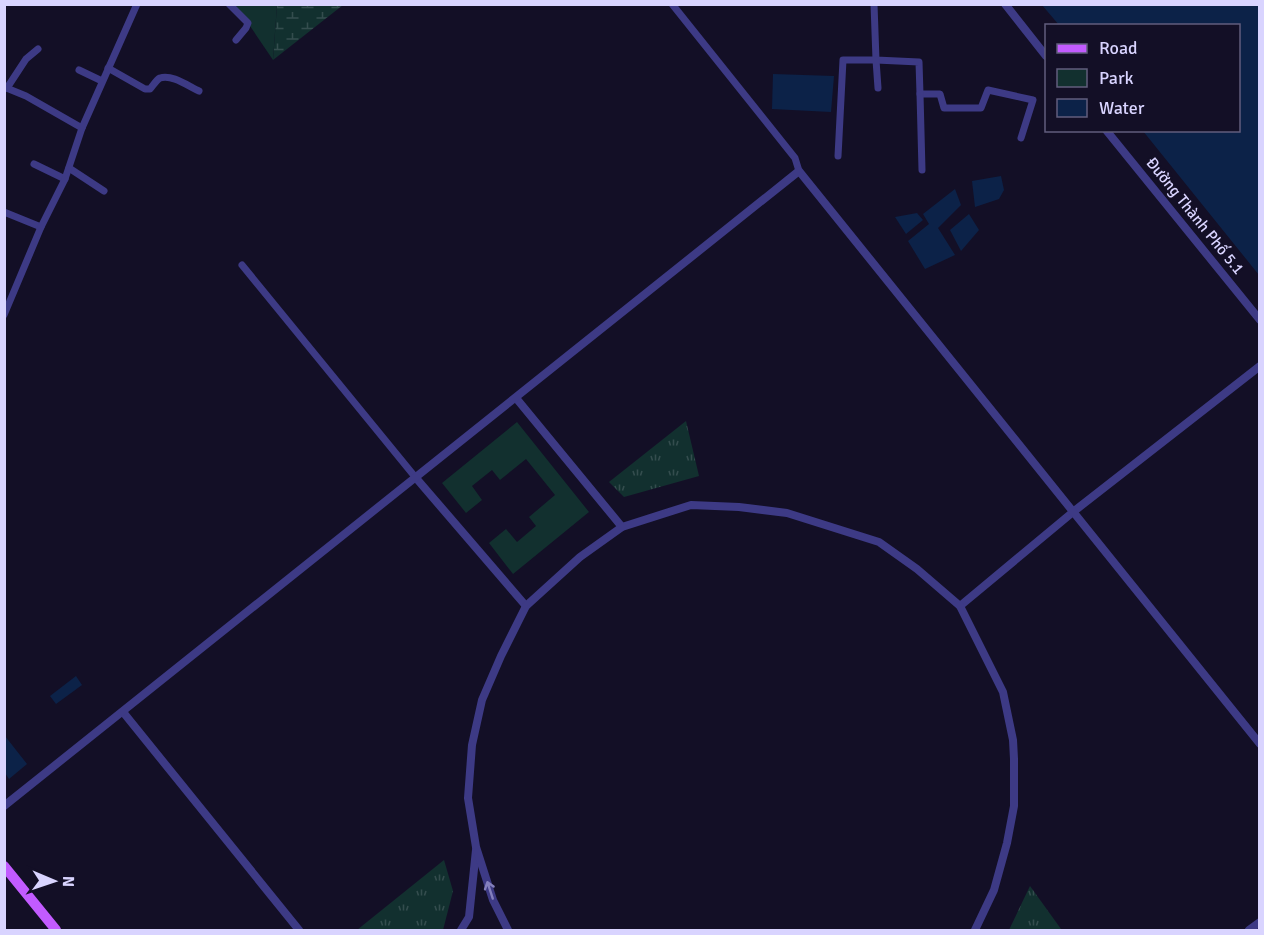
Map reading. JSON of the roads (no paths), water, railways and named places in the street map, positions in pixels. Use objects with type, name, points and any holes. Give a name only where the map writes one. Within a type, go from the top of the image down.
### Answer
[{"type":"main road","points":[[4,866],[56,930]]},
{"type":"street","points":[[4,315],[41,227],[65,179],[82,128],[137,4]]},
{"type":"street","points":[[229,4],[248,23],[236,40]]},
{"type":"street","points":[[672,4],[795,158],[799,171],[1260,744]]},
{"type":"street","points":[[874,4],[878,88]]},
{"type":"street","points":[[1005,4],[1045,54]]},
{"type":"street","points":[[38,49],[26,59],[6,88],[26,96],[82,128]]},
{"type":"street","points":[[838,156],[843,60],[919,62],[922,170]]},
{"type":"street","points":[[108,69],[145,89],[150,89],[161,78],[171,77],[199,91]]},
{"type":"street","points":[[79,70],[102,81]]},
{"type":"street","points":[[920,94],[940,94],[945,108],[981,108],[988,90],[1034,100],[1021,138]]},
{"type":"street","name":"Đường Thành Phố 5.1","points":[[1108,132],[1260,320]]},
{"type":"street","points":[[34,164],[65,179]]},
{"type":"street","points":[[69,168],[104,191]]},
{"type":"street","points":[[4,806],[799,171]]},
{"type":"street","points":[[4,212],[41,227]]},
{"type":"street","points":[[242,265],[416,478],[526,606]]},
{"type":"street","points":[[960,606],[1073,512],[1260,366]]},
{"type":"street","points":[[516,398],[622,527]]},
{"type":"street","points":[[508,930],[493,900],[476,847],[468,798],[472,745],[482,700],[526,606],[580,556],[622,527],[691,505],[739,507],[787,513],[879,542],[917,569],[960,606],[1003,692],[1013,740],[1014,759],[1014,806],[1007,843],[994,890],[975,930]]},
{"type":"street","points":[[123,712],[299,930]]},
{"type":"street","points":[[461,930],[469,917],[476,847]]},
{"type":"street","points":[[1249,930],[1260,922]]},
{"type":"water","points":[[1042,5],[1259,5],[1259,275],[1144,132],[1240,132],[1240,24],[1058,24]]},
{"type":"water","points":[[773,74],[834,76],[831,112],[772,109]]},
{"type":"water","points":[[1001,176],[1004,190],[999,199],[975,207],[972,181]]},
{"type":"water","points":[[955,189],[961,205],[938,228],[955,255],[925,269],[908,241],[929,224],[923,214]]},
{"type":"water","points":[[917,213],[923,220],[906,234],[895,217]]},
{"type":"water","points":[[969,214],[979,230],[961,251],[950,230]]},
{"type":"water","points":[[76,676],[82,685],[56,704],[50,696]]},
{"type":"water","points":[[5,736],[27,764],[9,779],[5,773]]}]
